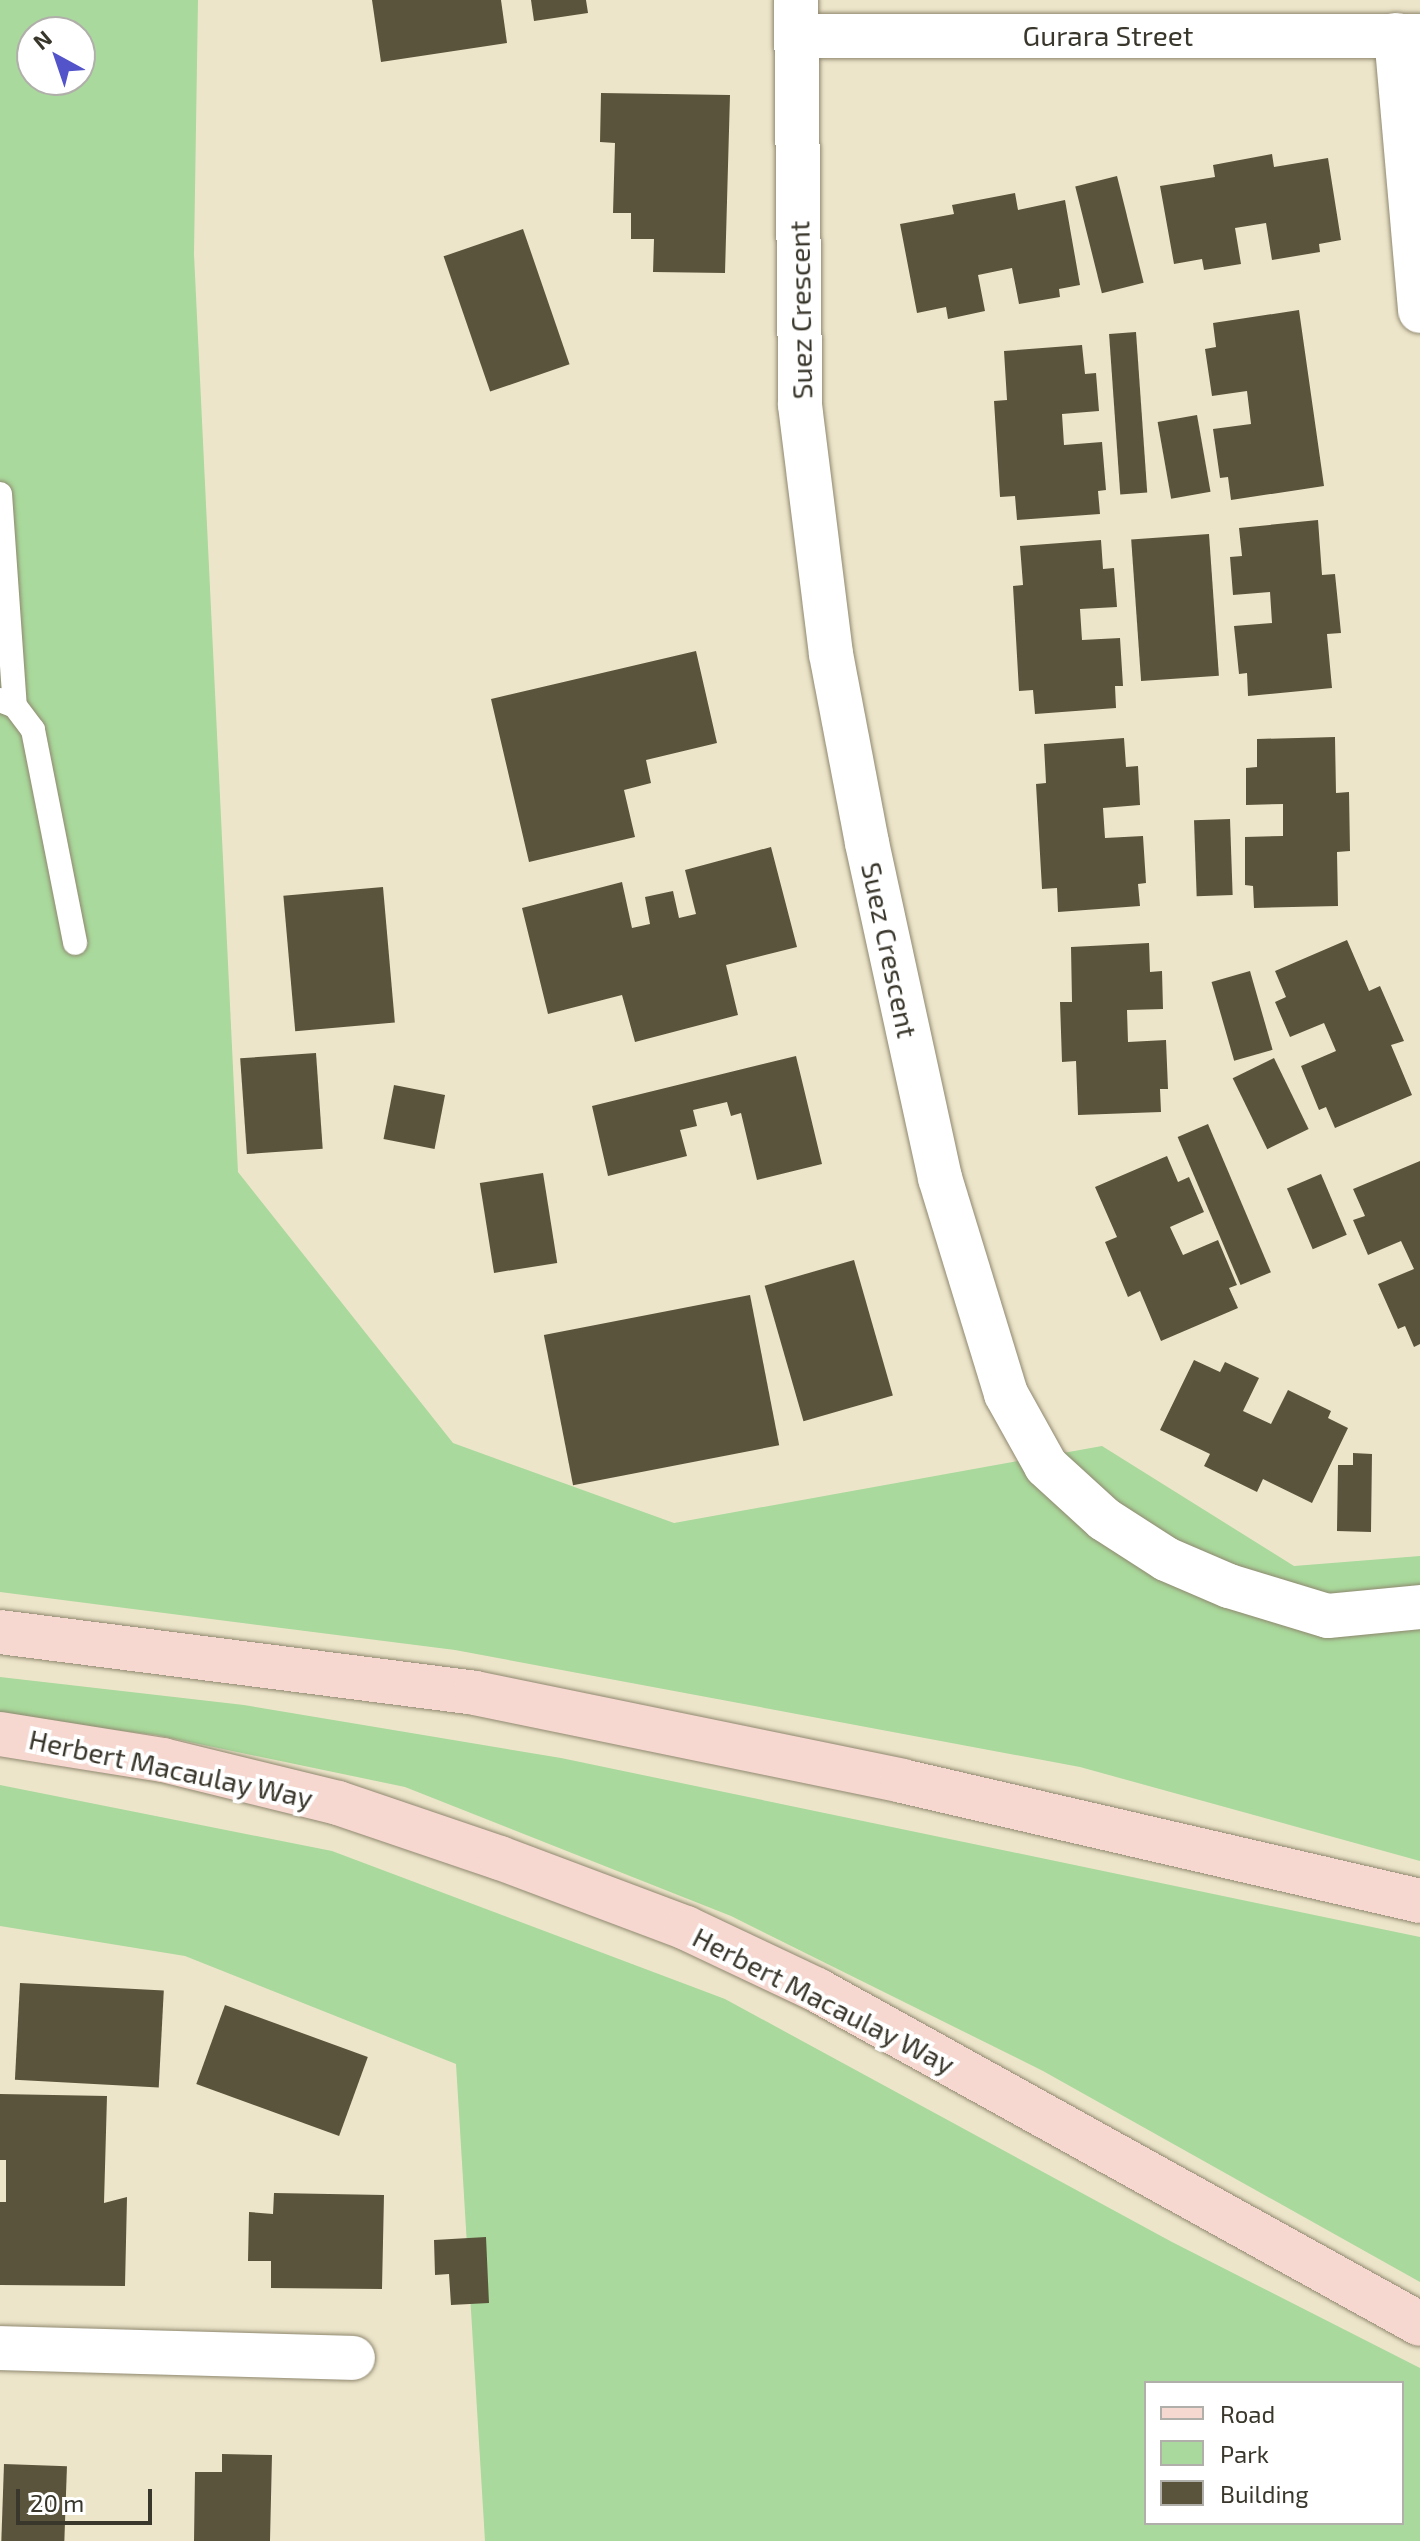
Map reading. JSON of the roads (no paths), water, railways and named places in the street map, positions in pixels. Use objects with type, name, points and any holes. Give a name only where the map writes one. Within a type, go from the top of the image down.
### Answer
[{"type":"main road","points":[[0,1632],[475,1693],[902,1781],[1420,1901]]},
{"type":"main road","name":"Herbert Macaulay Way","points":[[0,1734],[163,1760],[338,1803],[500,1858],[686,1928],[817,1990],[1329,2277],[1420,2324]]},
{"type":"street","name":"Gurara Street","points":[[796,18],[1102,18],[1408,36]]},
{"type":"street","name":"Suez Crescent","points":[[796,18],[800,405],[831,654],[867,843],[940,1178],[1006,1394],[1046,1466],[1104,1519],[1166,1559],[1229,1586],[1328,1616],[1420,1607]]},
{"type":"street","points":[[1408,36],[1420,311]]},
{"type":"street","points":[[0,2348],[353,2358]]},
{"type":"lane","points":[[0,494],[7,703],[33,730],[75,943]]}]
